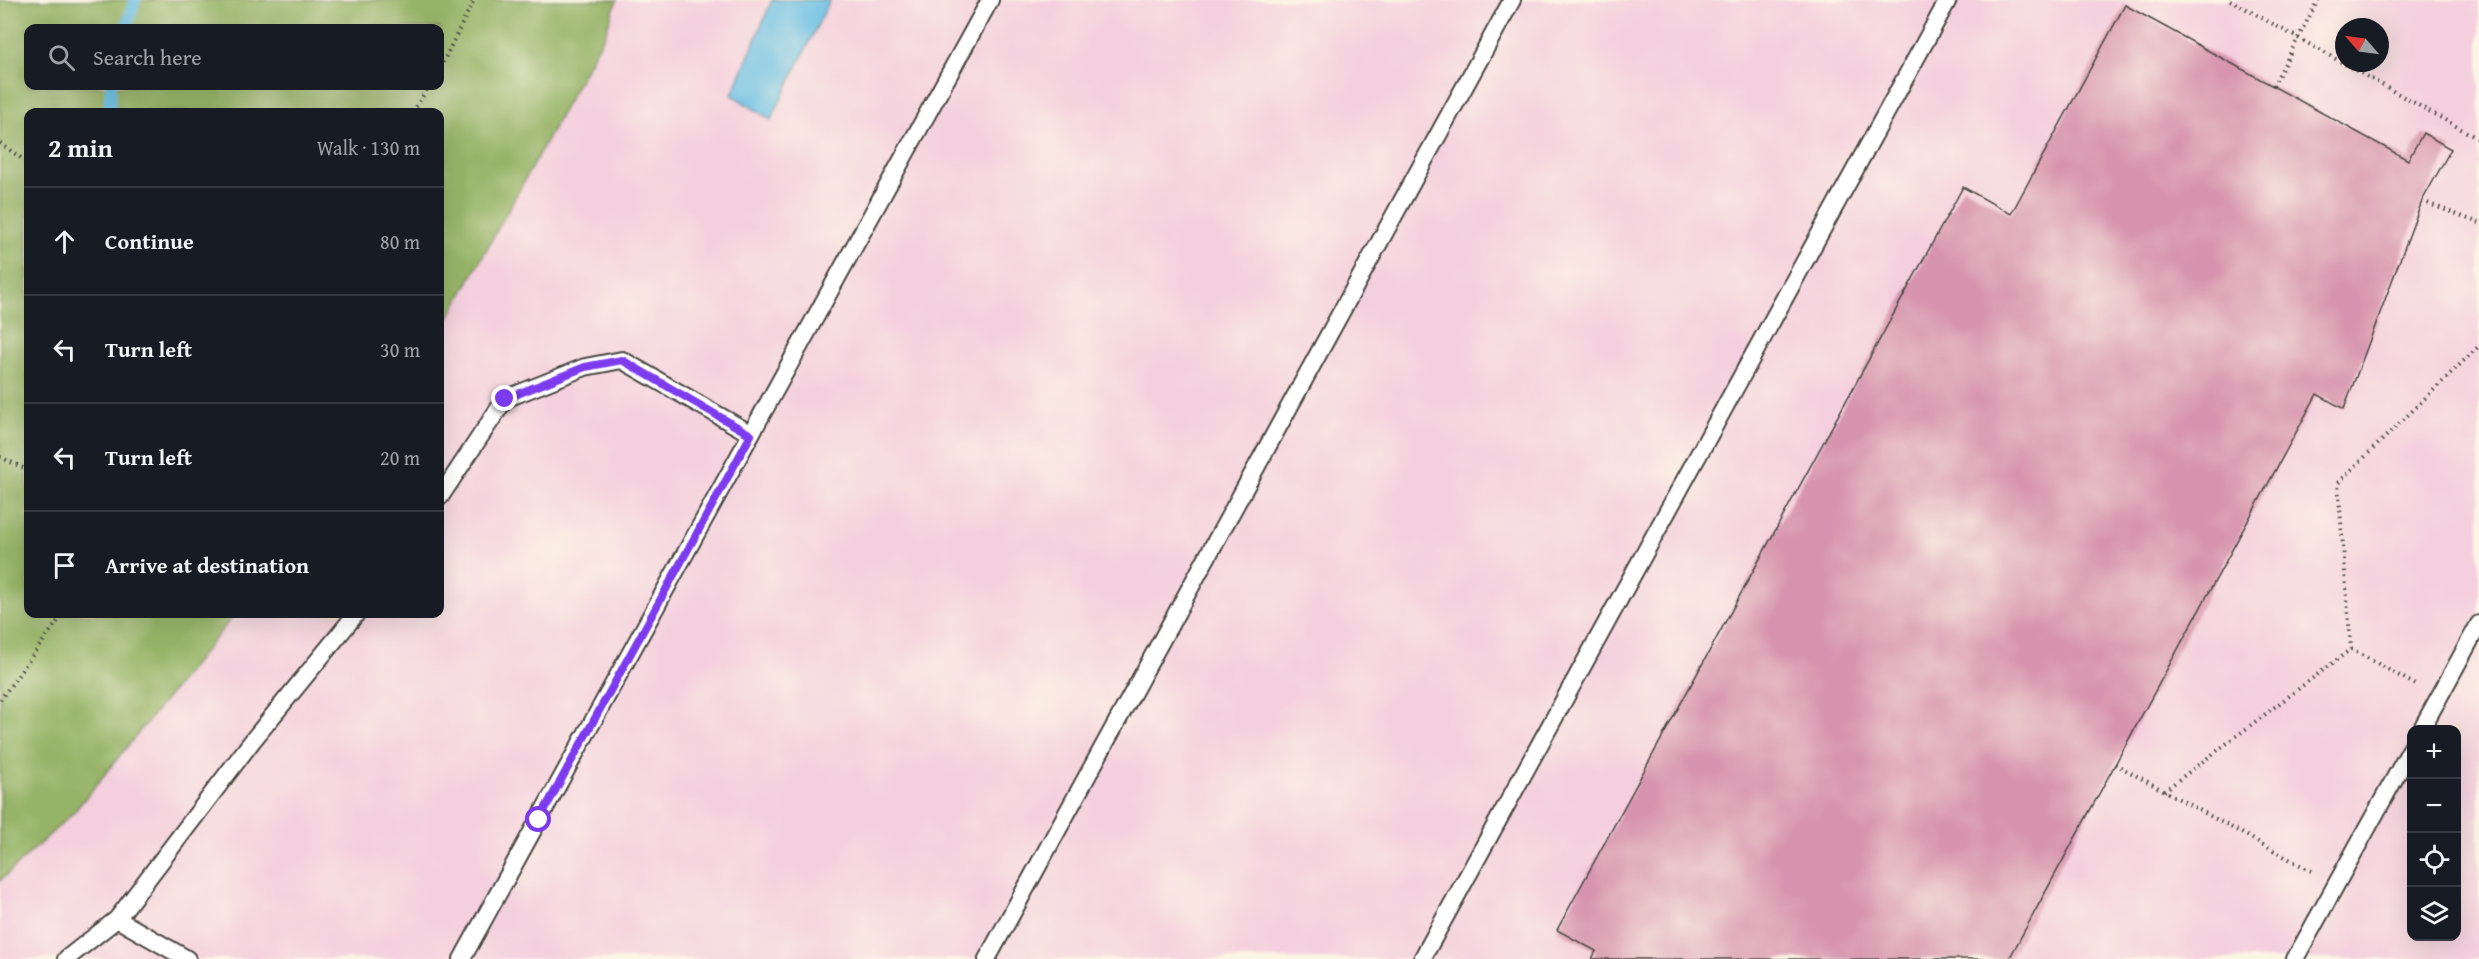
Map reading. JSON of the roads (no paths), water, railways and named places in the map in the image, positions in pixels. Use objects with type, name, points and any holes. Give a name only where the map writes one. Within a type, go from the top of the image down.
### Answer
[{"type":"lane","points":[[462,959],[990,0]]},
{"type":"lane","points":[[987,959],[1512,0]]},
{"type":"lane","points":[[1422,959],[1948,0]]},
{"type":"lane","points":[[444,491],[505,399],[594,365],[622,360],[751,435]]},
{"type":"lane","points":[[66,959],[117,919],[253,740],[353,618]]},
{"type":"lane","points":[[2423,725],[2479,624]]},
{"type":"lane","points":[[2295,959],[2407,756]]},
{"type":"lane","points":[[117,919],[187,959]]},
{"type":"water","points":[[772,0],[830,0],[771,120],[732,95]]},
{"type":"waterway","points":[[127,24],[135,0]]},
{"type":"waterway","points":[[109,108],[111,90]]}]
